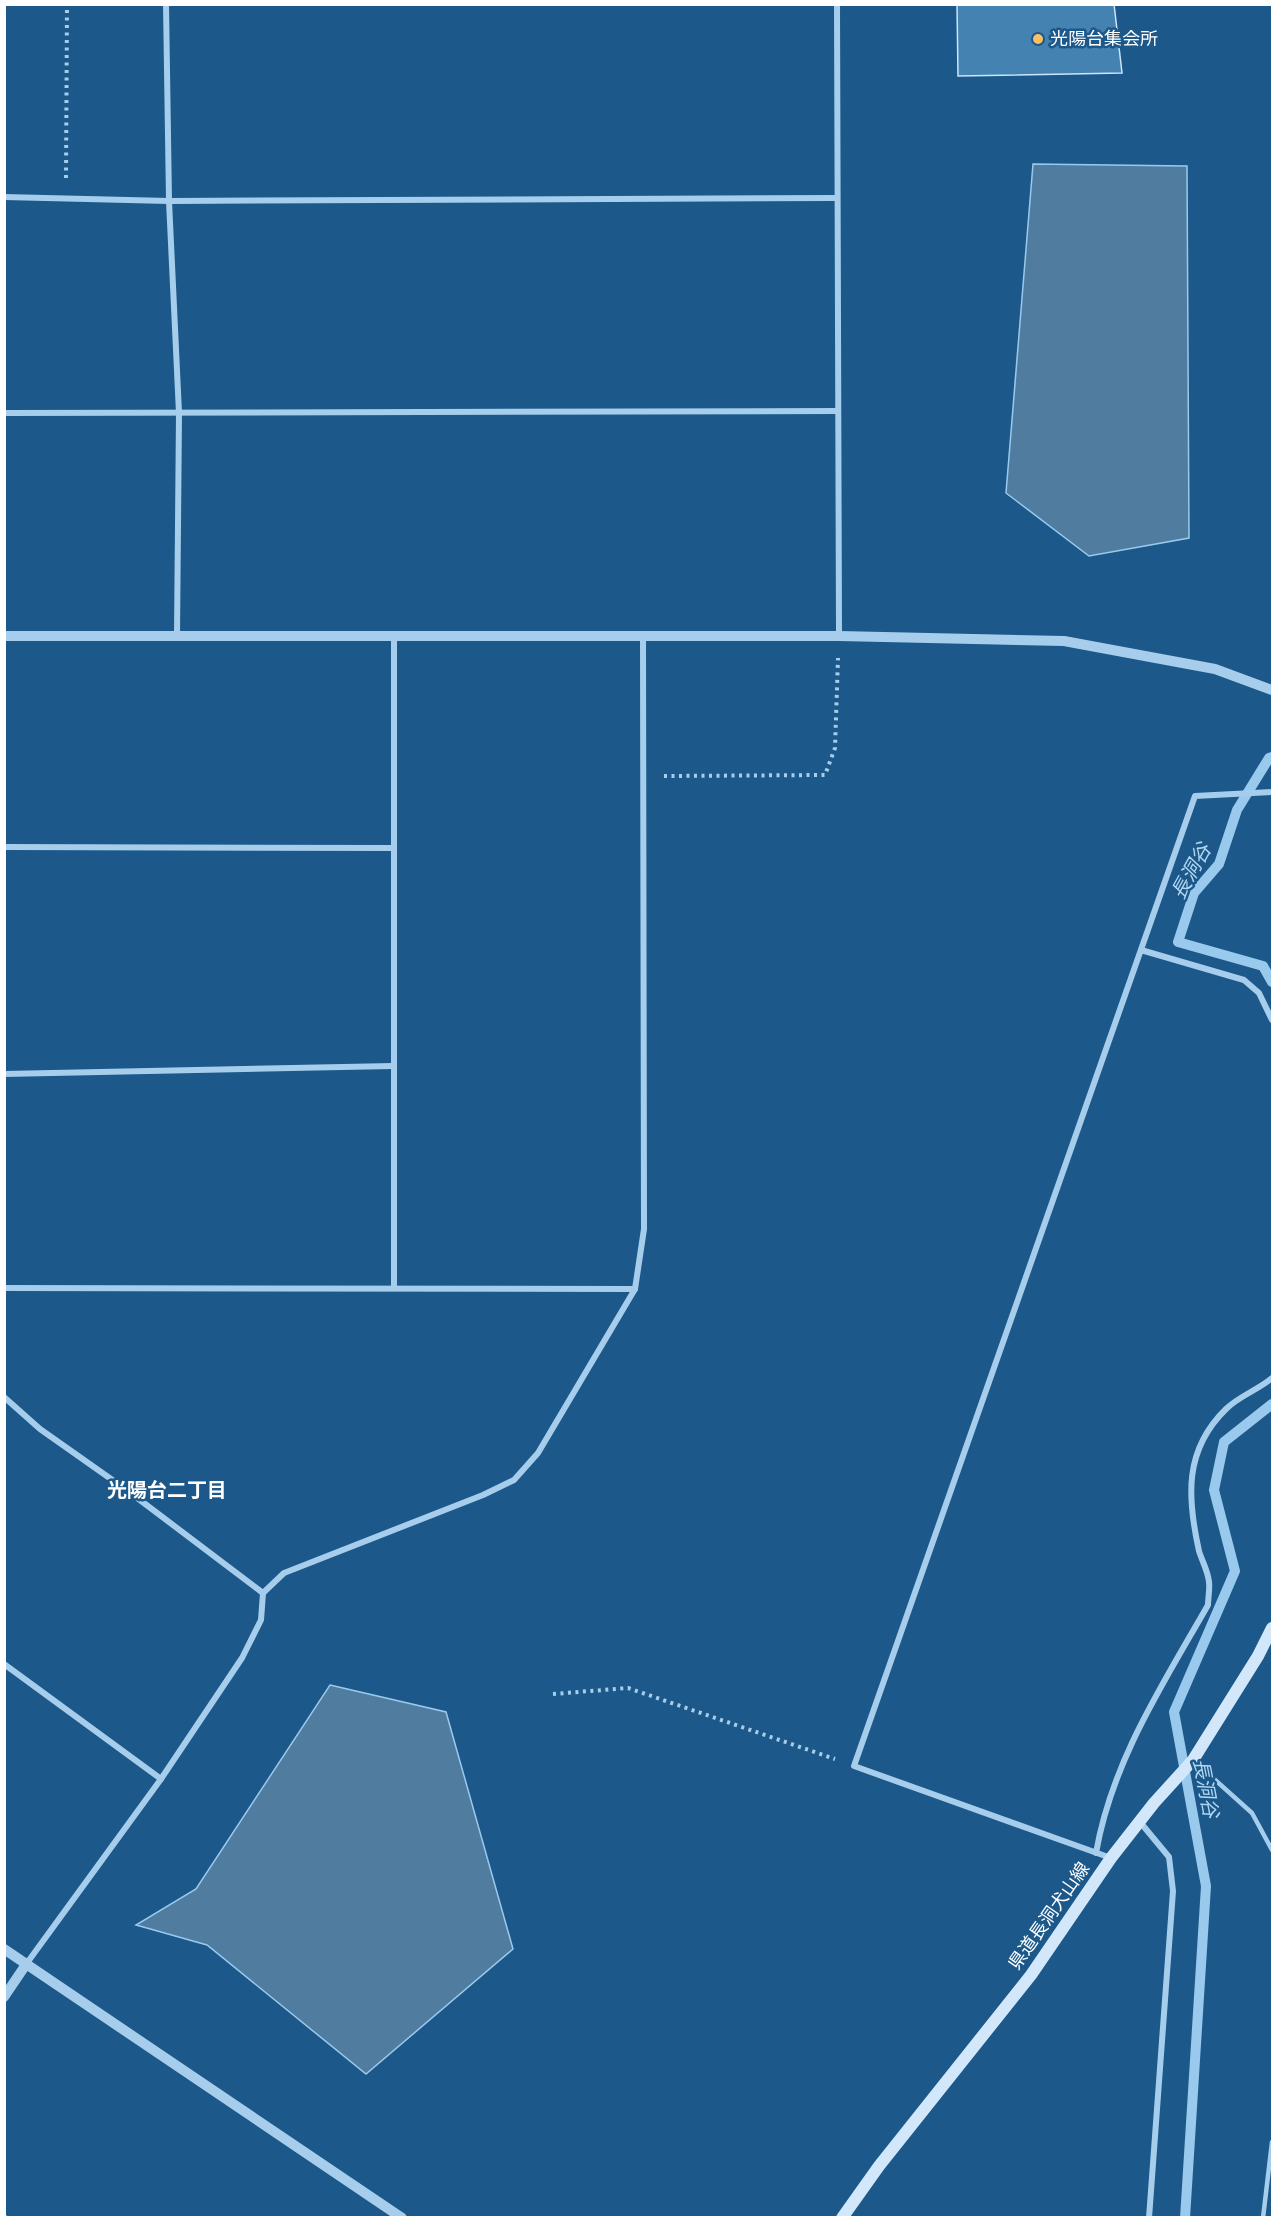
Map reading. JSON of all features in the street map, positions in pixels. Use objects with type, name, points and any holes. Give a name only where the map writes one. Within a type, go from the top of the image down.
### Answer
[{"type":"main road","name":"県道長洞犬山線","points":[[842,2217],[879,2166],[1031,1975],[1139,1821],[1193,1760],[1258,1656],[1272,1628]]},
{"type":"street","points":[[166,4],[170,201],[179,413],[177,636]]},
{"type":"street","points":[[837,4],[839,636]]},
{"type":"street","points":[[4,197],[170,201],[836,198]]},
{"type":"street","points":[[4,413],[838,411]]},
{"type":"street","points":[[4,636],[643,638],[839,636],[1064,641],[1215,669],[1272,690]]},
{"type":"street","points":[[394,637],[394,1288]]},
{"type":"street","points":[[4,1997],[161,1779],[242,1658],[261,1620],[263,1593],[284,1574],[472,1500],[514,1480],[538,1453],[635,1289],[644,1229],[643,638]]},
{"type":"street","points":[[1111,1858],[854,1766],[1196,796],[1272,792]]},
{"type":"street","points":[[4,847],[393,848]]},
{"type":"street","points":[[1141,950],[1244,980],[1259,993],[1272,1020]]},
{"type":"street","points":[[4,1074],[393,1066]]},
{"type":"street","points":[[4,1288],[635,1289]]},
{"type":"street","points":[[1096,1853],[1101,1822],[1134,1735],[1208,1605],[1209,1582],[1191,1512],[1191,1481],[1197,1449],[1208,1428],[1228,1407],[1272,1378]]},
{"type":"street","points":[[4,1397],[40,1429],[128,1491],[263,1593]]},
{"type":"street","points":[[4,1664],[161,1779]]},
{"type":"street","points":[[1139,1821],[1169,1857],[1173,1892],[1149,2217]]},
{"type":"street","points":[[4,1948],[402,2217]]},
{"type":"lane","points":[[1193,1760],[1252,1813],[1272,1850]]},
{"type":"lane","points":[[1263,2217],[1272,2142]]},
{"type":"path","points":[[66,198],[67,4]]},
{"type":"path","points":[[643,776],[825,775],[835,748],[839,636]]},
{"type":"path","points":[[554,1694],[628,1688],[854,1766]]},
{"type":"water","points":[[1033,164],[1187,166],[1189,538],[1089,556],[1006,493]]},
{"type":"water","points":[[330,1685],[446,1712],[513,1949],[366,2074],[207,1945],[136,1925],[196,1889]]},
{"type":"building","name":"光陽台集会所","points":[[957,4],[1114,4],[1122,73],[958,76]]},
{"type":"waterway","name":"長洞谷","points":[[1272,757],[1269,758],[1237,810],[1219,864],[1194,893],[1178,942],[1263,966],[1272,982]]},
{"type":"waterway","name":"長洞谷","points":[[1185,2218],[1206,1886],[1174,1712],[1235,1571],[1214,1490],[1224,1442],[1272,1404]]},
{"type":"place","name":"光陽台集会所","points":[[1038,39]]},
{"type":"district","name":"光陽台二丁目","points":[[167,1490]]}]
